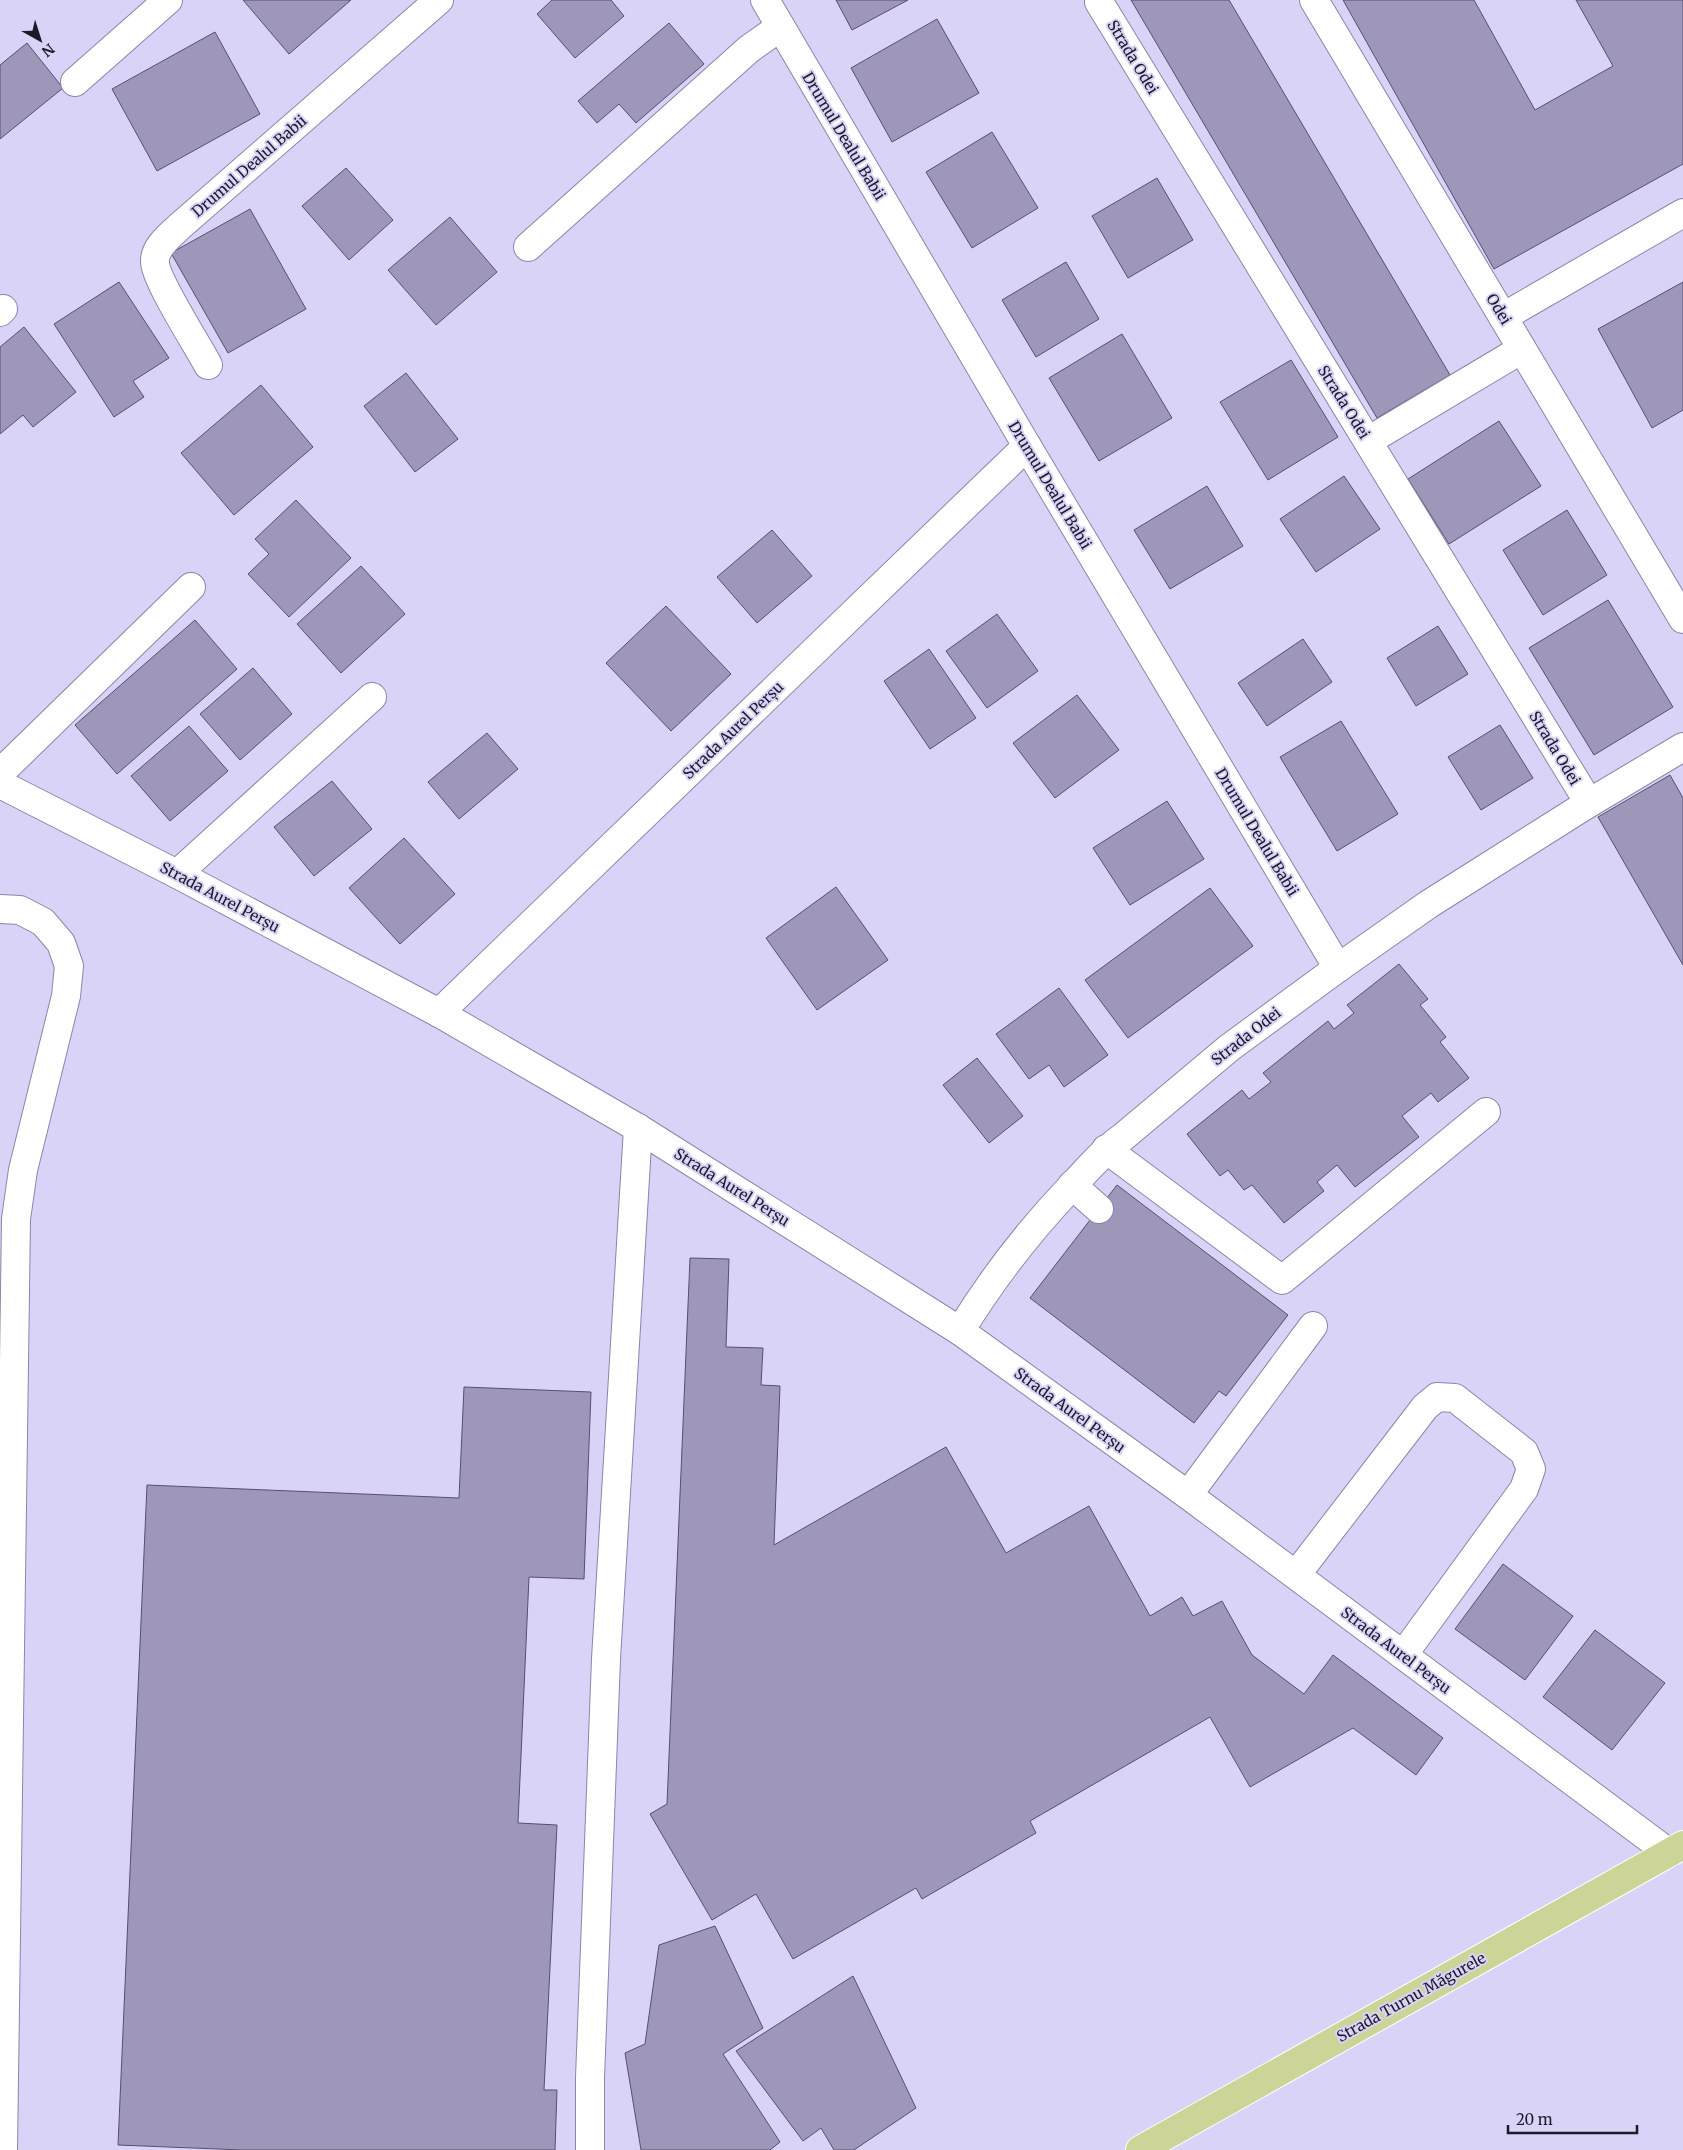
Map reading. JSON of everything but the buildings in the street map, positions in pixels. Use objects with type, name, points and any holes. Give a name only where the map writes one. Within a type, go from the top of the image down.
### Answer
[{"type":"main road","name":"Strada Turnu Măgurele","points":[[1140,2150],[1676,1849]]},
{"type":"street","points":[[75,82],[168,0]]},
{"type":"street","name":"Drumul Dealul Babii","points":[[208,364],[162,282],[154,262],[159,246],[440,0]]},
{"type":"street","name":"Drumul Dealul Babii","points":[[765,0],[1027,446],[1338,968]]},
{"type":"street","name":"Odei","points":[[1314,0],[1683,619]]},
{"type":"street","name":"Strada Odei","points":[[1099,2],[1589,803]]},
{"type":"street","points":[[528,247],[749,49],[780,27]]},
{"type":"street","points":[[1503,317],[1683,212]]},
{"type":"street","points":[[1368,442],[1522,349]]},
{"type":"street","name":"Strada Aurel Perșu","points":[[439,1013],[1027,446]]},
{"type":"street","points":[[0,773],[191,587]]},
{"type":"street","points":[[177,874],[372,697]]},
{"type":"street","name":"Strada Odei","points":[[960,1331],[1005,1264],[1041,1219],[1106,1149],[1123,1137],[1229,1048],[1429,904],[1589,803],[1683,747]]},
{"type":"street","name":"Strada Aurel Perșu","points":[[0,784],[177,874],[439,1013],[638,1128],[960,1331],[1188,1495],[1403,1655],[1676,1849]]},
{"type":"street","points":[[0,909],[20,910],[43,922],[60,943],[69,966],[66,996],[23,1170],[16,1219],[3,2150]]},
{"type":"street","points":[[1106,1149],[1282,1280],[1486,1112]]},
{"type":"street","points":[[590,2150],[591,2058],[606,1659],[638,1128]]},
{"type":"street","points":[[1072,1186],[1099,1208]]},
{"type":"street","points":[[1188,1495],[1313,1326]]},
{"type":"street","points":[[1296,1576],[1425,1407],[1437,1397],[1455,1398],[1524,1452],[1531,1469],[1524,1489],[1403,1655]]}]
